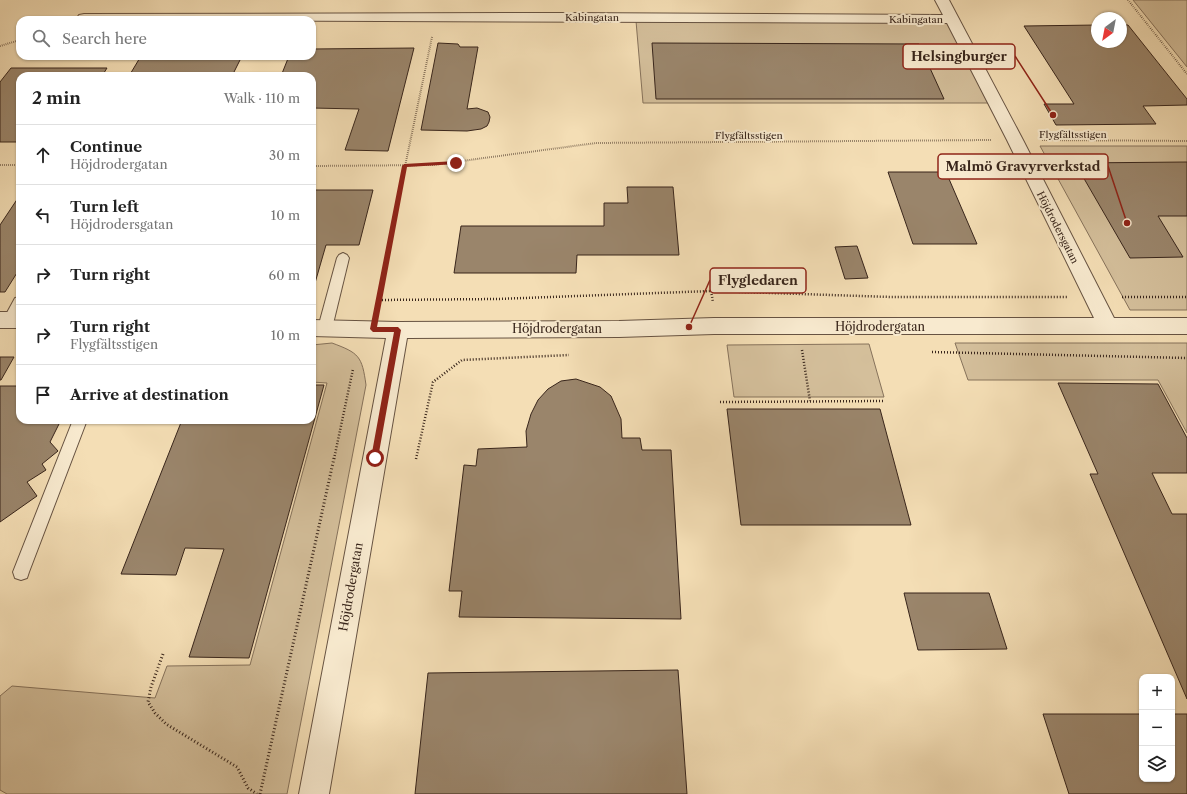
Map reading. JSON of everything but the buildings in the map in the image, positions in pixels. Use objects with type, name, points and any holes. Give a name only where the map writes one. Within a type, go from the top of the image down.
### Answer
[{"type":"street","name":"Höjdrodersgatan","points":[[942,0],[1015,140],[1108,326]]},
{"type":"street","name":"Kabingatan","points":[[127,16],[235,11],[437,17],[951,19]]},
{"type":"street","name":"Höjdrodergatan","points":[[314,794],[386,330],[612,329],[714,326],[900,328],[1187,326]]},
{"type":"street","points":[[319,328],[386,330]]},
{"type":"lane","points":[[319,328],[342,258]]},
{"type":"lane","points":[[10,320],[16,309]]},
{"type":"lane","points":[[21,572],[78,424]]},
{"type":"path","points":[[1128,0],[1187,74]]},
{"type":"path","points":[[386,330],[379,300],[404,166],[437,17]]},
{"type":"path","points":[[0,46],[16,41]]},
{"type":"path","name":"Flygfältsstigen","points":[[316,166],[404,166],[456,163],[596,142],[1015,140],[1187,141]]},
{"type":"path","points":[[0,165],[16,165]]},
{"type":"path","points":[[379,300],[497,299],[711,291],[890,297],[1187,297]]},
{"type":"path","points":[[711,291],[713,304]]},
{"type":"path","points":[[794,350],[810,350]]},
{"type":"path","points":[[802,350],[810,401]]},
{"type":"path","points":[[924,352],[1187,358]]},
{"type":"path","points":[[416,459],[433,382],[462,360],[573,355]]},
{"type":"path","points":[[163,654],[151,687],[148,702],[155,713],[166,724],[237,767],[248,788],[258,794],[276,728],[353,370]]},
{"type":"path","points":[[720,402],[884,401]]},
{"type":"shaded area","points":[[1133,0],[1187,0],[1187,67]]},
{"type":"shaded area","points":[[636,21],[949,22],[990,103],[643,103]]},
{"type":"shaded area","points":[[1040,146],[1187,146],[1187,310],[1130,310]]},
{"type":"shaded area","points":[[332,343],[354,353],[361,362],[366,385],[287,794],[7,794],[0,790],[0,696],[12,686],[155,698],[167,666],[250,665],[327,383],[316,382],[316,345]]},
{"type":"shaded area","points":[[955,343],[1187,343],[1187,433],[1158,380],[968,380]]},
{"type":"shaded area","points":[[869,344],[884,397],[734,397],[727,345]]},
{"type":"place","name":"Helsingburger","points":[[1053,115]]},
{"type":"place","name":"Malmö Gravyrverkstad","points":[[1127,223]]},
{"type":"place","name":"Flygledaren","points":[[689,327]]},
{"type":"route","points":[[375,458],[398,330],[373,329],[404,166],[456,163]]}]
